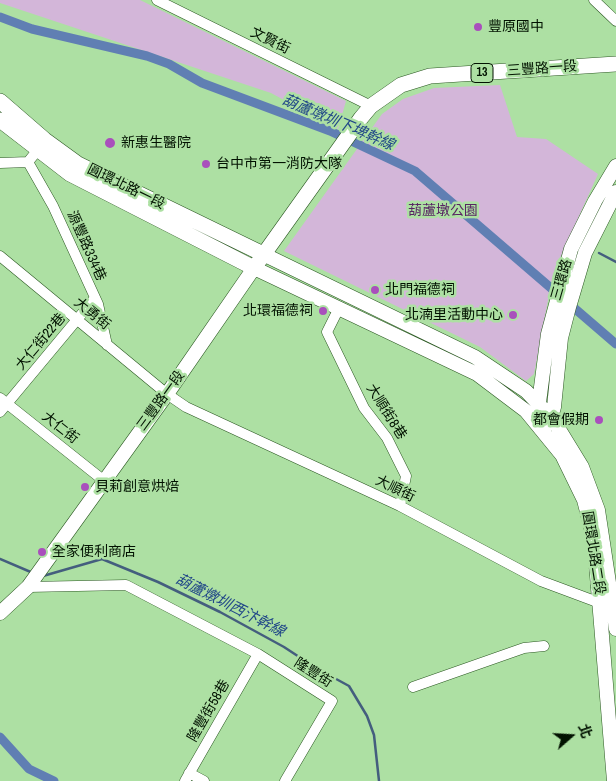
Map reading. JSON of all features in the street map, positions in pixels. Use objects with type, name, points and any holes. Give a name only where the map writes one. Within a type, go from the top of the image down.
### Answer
[{"type":"main road","name":"三豐路一段","points":[[254,268],[313,182],[361,118],[371,106],[400,85],[421,78],[616,64]]},
{"type":"main road","name":"圓環北路一段","points":[[0,101],[77,178],[254,268]]},
{"type":"main road","name":"圓環北路一段","points":[[0,120],[78,164],[263,254]]},
{"type":"street","name":"文賢街","points":[[157,0],[371,106]]},
{"type":"street","points":[[594,0],[616,21]]},
{"type":"street","points":[[0,163],[28,162],[42,145]]},
{"type":"street","name":"源豐路334巷","points":[[28,162],[53,206],[95,298],[107,345]]},
{"type":"street","name":"三環路","points":[[533,420],[539,405],[548,334],[571,249],[613,174]]},
{"type":"street","name":"三環路","points":[[546,434],[552,418],[561,338],[569,307],[585,253],[616,192]]},
{"type":"street","name":"圓環北路二段","points":[[263,254],[475,357],[504,375],[526,392],[552,418],[576,455],[594,496],[602,526],[614,781]]},
{"type":"street","name":"大勇街","points":[[0,256],[166,394]]},
{"type":"street","name":"圓環北路二段","points":[[254,268],[477,374],[504,392],[533,420],[546,434],[570,470],[584,500],[607,602],[616,629]]},
{"type":"street","name":"三豐路一段","points":[[0,612],[28,587],[254,268]]},
{"type":"street","name":"大仁街22巷","points":[[0,412],[4,401],[95,298]]},
{"type":"street","name":"大順街8巷","points":[[339,308],[327,332],[364,408],[387,438],[406,476],[400,506]]},
{"type":"street","name":"大順街","points":[[166,394],[186,407],[238,432],[400,506],[541,581],[607,602]]},
{"type":"street","name":"大仁街","points":[[4,401],[103,480]]},
{"type":"street","name":"隆豐街","points":[[28,587],[126,585],[258,654],[332,701],[286,781]]},
{"type":"street","points":[[413,687],[524,648],[544,646]]},
{"type":"street","name":"隆豐街58巷","points":[[187,777],[258,654]]},
{"type":"street","points":[[187,777],[204,781]]},
{"type":"green space","points":[[0,0],[140,0],[346,101],[338,129],[271,93],[0,3]]},
{"type":"green space","name":"葫蘆墩公園","points":[[500,85],[517,137],[546,139],[598,174],[553,274],[534,374],[526,381],[480,347],[284,251],[382,114],[403,99],[434,88]]},
{"type":"waterway","name":"葫蘆墩圳下埤幹線","points":[[0,17],[32,29],[147,56],[169,64],[202,83],[330,131],[415,171],[616,344]]},
{"type":"waterway","points":[[599,253],[616,262]]},
{"type":"waterway","name":"葫蘆燉圳西汴幹線","points":[[0,559],[33,573]]},
{"type":"waterway","name":"葫蘆燉圳西汴幹線","points":[[43,576],[102,559],[158,582],[220,612],[349,686],[367,716],[374,735],[379,781]]},
{"type":"waterway","points":[[0,737],[29,769],[54,781]]},
{"type":"place","name":"豐原國中","points":[[478,27]]},
{"type":"place","name":"新惠生醫院","points":[[110,143]]},
{"type":"place","name":"台中市第一消防大隊","points":[[206,164]]},
{"type":"place","name":"北門福德祠","points":[[375,290]]},
{"type":"place","name":"北環福德祠","points":[[323,311]]},
{"type":"place","name":"北湳里活動中心","points":[[513,315]]},
{"type":"place","name":"都會假期","points":[[599,420]]},
{"type":"place","name":"貝莉創意烘焙","points":[[85,487]]},
{"type":"place","name":"全家便利商店","points":[[42,552]]}]
